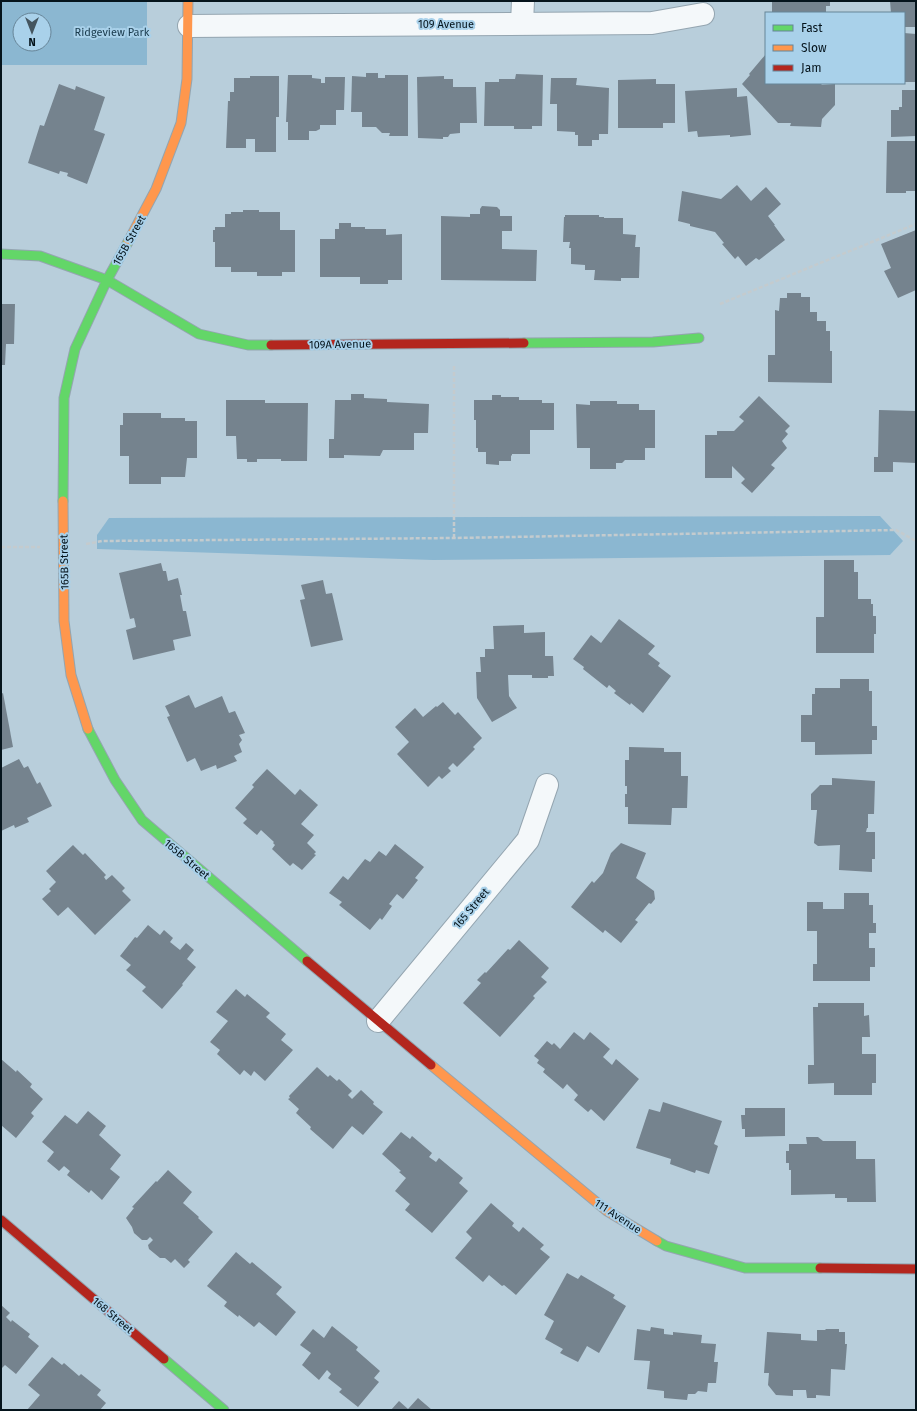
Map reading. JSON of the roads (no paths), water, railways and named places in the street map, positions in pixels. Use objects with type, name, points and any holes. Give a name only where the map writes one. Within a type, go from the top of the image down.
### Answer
[{"type":"street","name":"165B Street","points":[[188,1],[189,26],[187,79],[181,123],[156,189],[107,280],[75,349],[64,398],[64,621],[71,675],[89,731],[115,780],[142,820],[378,1021]]},
{"type":"street","points":[[522,23],[523,1]]},
{"type":"street","name":"109 Avenue","points":[[189,26],[652,23],[702,14]]},
{"type":"street","name":"109A Avenue","points":[[1,254],[40,256],[107,280],[199,334],[248,345],[653,342],[699,338]]},
{"type":"street","name":"165 Street","points":[[378,1021],[528,840],[546,785]]},
{"type":"street","name":"111 Avenue","points":[[378,1021],[607,1211],[666,1246],[745,1268],[916,1269]]},
{"type":"street","name":"168 Street","points":[[1,1220],[224,1410]]},
{"type":"park label","name":"Ridgeview Park","points":[[112,32]]}]
